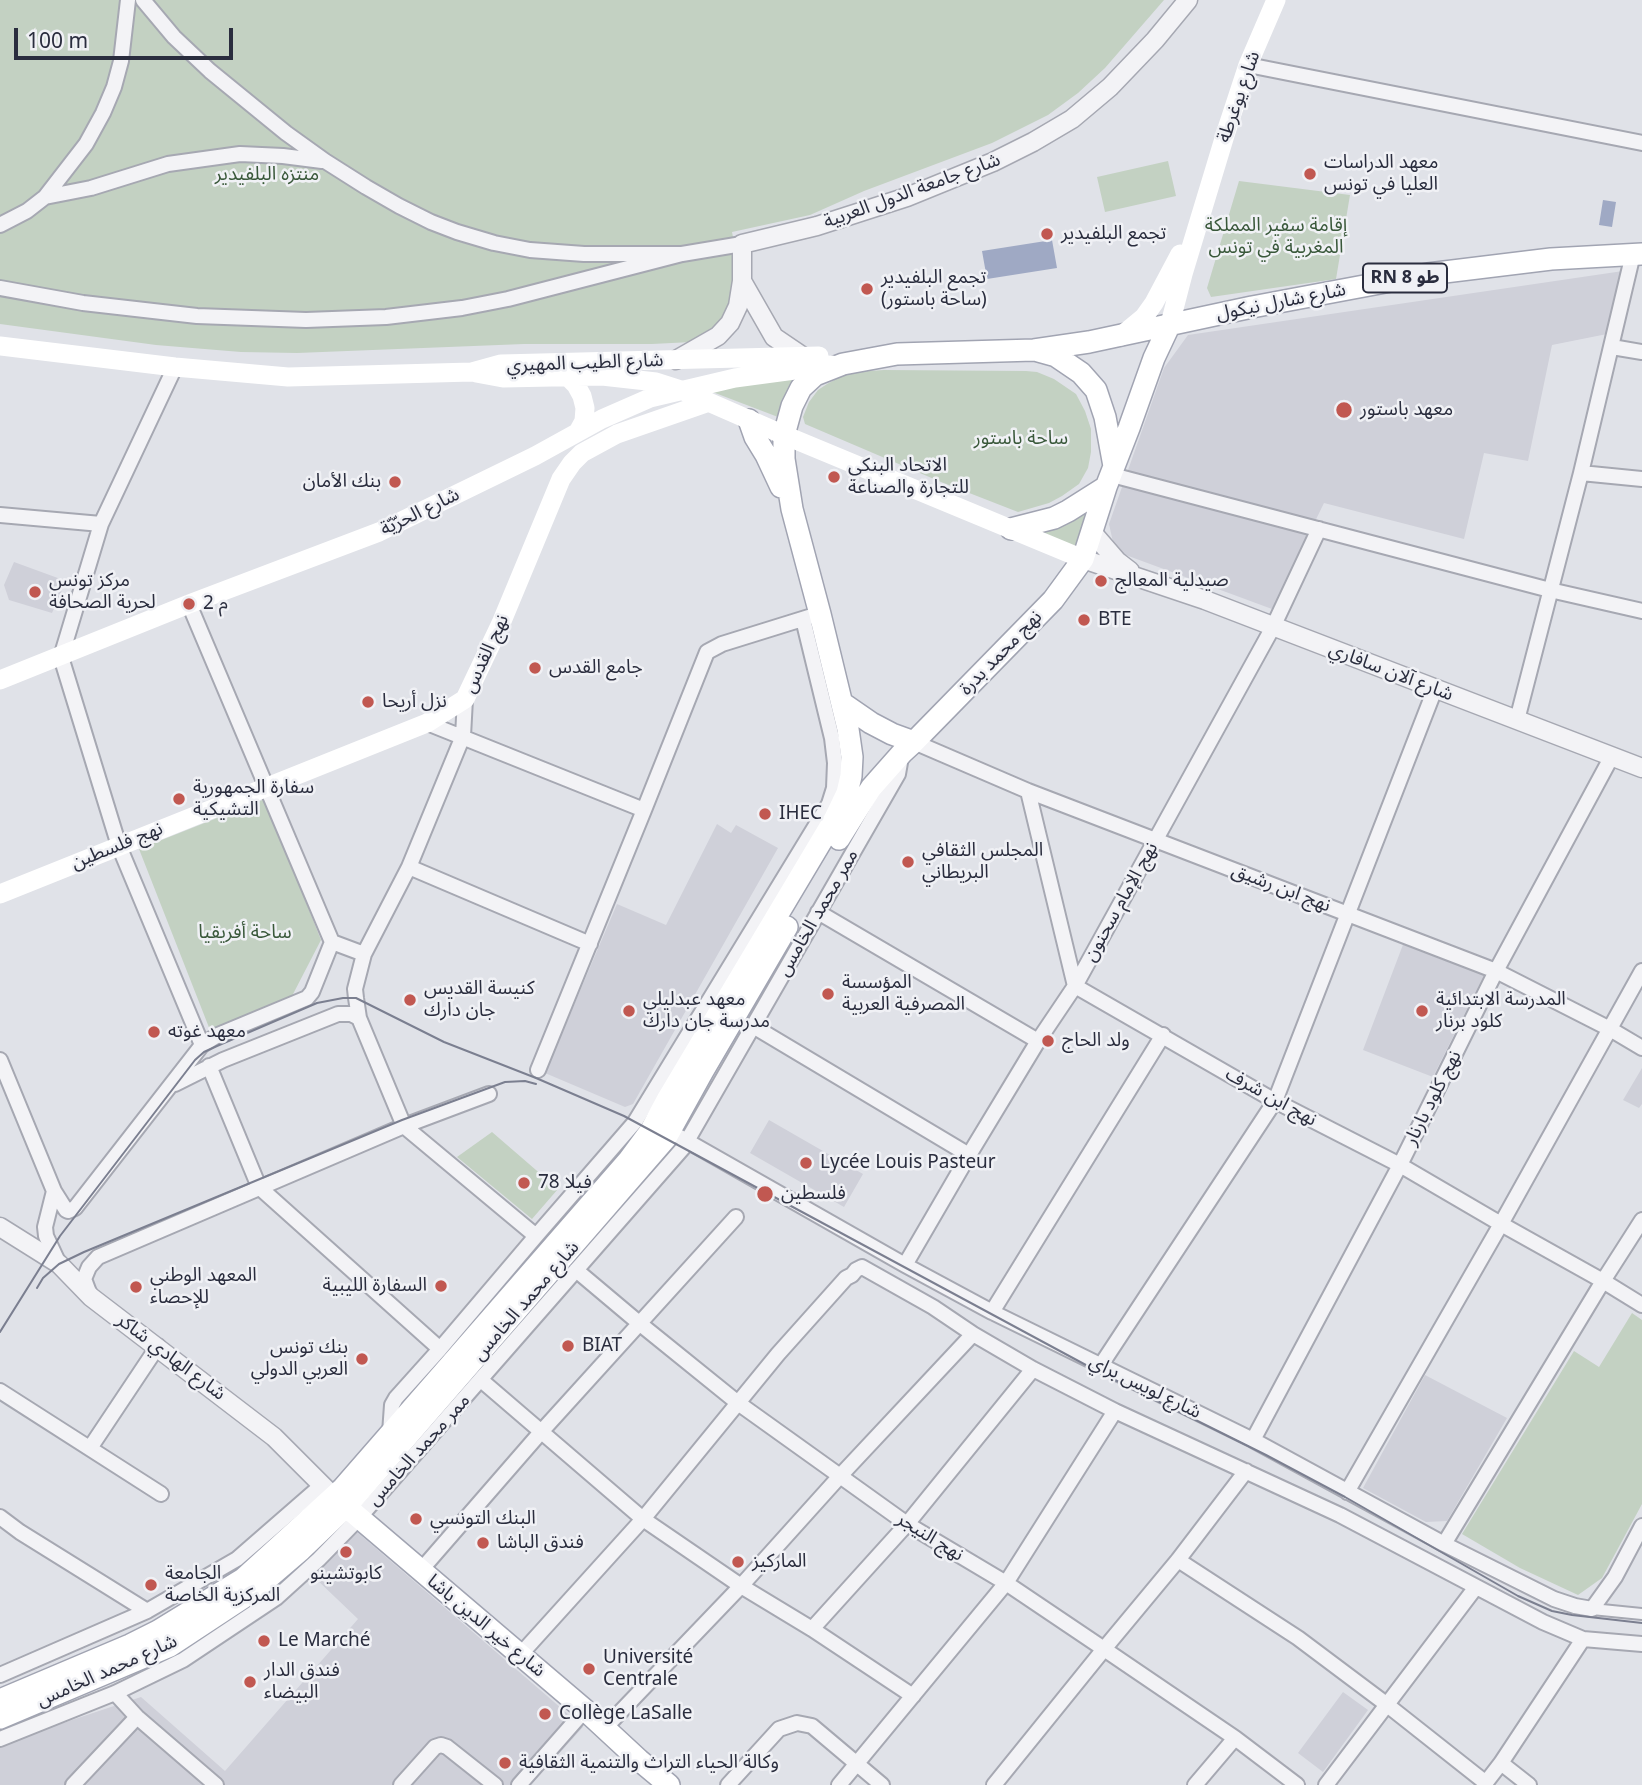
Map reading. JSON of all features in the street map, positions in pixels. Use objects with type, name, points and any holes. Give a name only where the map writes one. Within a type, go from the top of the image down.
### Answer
[{"type":"main road","name":"شارع يوغرطة","points":[[1170,324],[1206,196],[1248,65],[1276,0]]},
{"type":"main road","name":"شارع يوغرطة","points":[[1120,337],[1144,317],[1154,303],[1206,196]]},
{"type":"main road","name":"شارع شارل نيكول","points":[[1170,324],[1428,274],[1551,259],[1637,254]]},
{"type":"main road","name":"شارع الطيب المهيري","points":[[0,346],[175,367],[288,377],[472,372],[501,364],[1034,350],[1120,337],[1170,324]]},
{"type":"main road","points":[[472,372],[503,379],[602,376],[656,382],[681,390],[1083,559],[1154,358],[1170,324]]},
{"type":"main road","points":[[1034,350],[1056,356],[1080,373],[1096,390],[1105,417],[1111,477]]},
{"type":"main road","points":[[792,509],[784,459],[785,435],[792,406],[801,388],[815,375],[843,364],[897,354]]},
{"type":"main road","name":"شارع الحرّيّة","points":[[0,680],[379,532],[650,398],[735,378],[843,364]]},
{"type":"main road","points":[[567,376],[576,385],[585,408],[584,421],[578,432]]},
{"type":"main road","name":"نهج القدس","points":[[465,699],[511,602],[561,479],[572,463],[582,453],[617,433],[709,402]]},
{"type":"main road","points":[[749,420],[792,509]]},
{"type":"main road","points":[[535,456],[554,466],[561,479]]},
{"type":"main road","points":[[1011,529],[1054,518],[1068,511],[1111,477]]},
{"type":"main road","name":"شارع محمد الخامس","points":[[0,1718],[170,1646],[252,1592],[301,1550],[390,1433],[628,1161],[651,1130],[834,820],[847,793],[851,776],[852,757],[842,703],[811,617],[792,509]]},
{"type":"main road","name":"نهج محمد بدرة","points":[[908,748],[1053,600],[1083,559]]},
{"type":"main road","name":"نهج فلسطين","points":[[0,894],[427,723],[465,699]]},
{"type":"main road","points":[[842,703],[892,734],[908,748]]},
{"type":"main road","name":"شارع محمد الخامس","points":[[0,1700],[130,1645],[167,1626],[243,1579],[340,1502],[604,1212],[678,1136],[703,1070],[863,798],[908,748]]},
{"type":"main road","name":"شارع خير الدين باشا","points":[[340,1502],[669,1785]]},
{"type":"street","points":[[0,225],[46,197],[86,144],[114,87],[121,61],[128,0]]},
{"type":"street","points":[[143,0],[174,37],[210,71],[286,133],[325,161],[418,215],[457,232],[530,250],[584,254],[682,254]]},
{"type":"street","name":"شارع جامعة الدول العربية","points":[[742,244],[817,226],[907,197],[993,162],[1033,142],[1072,119],[1110,87],[1155,40],[1188,0]]},
{"type":"street","points":[[1248,65],[1642,143]]},
{"type":"street","points":[[46,197],[91,188],[168,164],[240,154],[325,161]]},
{"type":"street","points":[[0,288],[83,303],[197,316],[306,320],[386,317],[462,308],[508,299],[682,254],[742,244],[742,281],[738,306],[730,323],[718,336],[676,360]]},
{"type":"street","points":[[1517,720],[1637,254]]},
{"type":"street","points":[[742,281],[774,337],[802,356]]},
{"type":"street","points":[[1612,347],[1642,352]]},
{"type":"street","points":[[175,367],[101,524],[61,657],[119,846],[202,1045]]},
{"type":"street","points":[[1581,473],[1642,479]]},
{"type":"street","points":[[1111,477],[1550,590],[1642,611]]},
{"type":"street","points":[[0,515],[101,524]]},
{"type":"street","name":"نهج الإمام سحنون","points":[[905,1265],[1038,1041],[1075,986],[1273,627],[1319,530]]},
{"type":"street","points":[[1091,531],[1117,561],[1138,578]]},
{"type":"street","name":"شارع آلان سافاري","points":[[1083,559],[1184,592],[1642,768]]},
{"type":"street","points":[[0,1060],[54,1191],[68,1211],[75,1208],[202,1045],[218,1035],[307,998],[312,992],[332,942],[189,604]]},
{"type":"street","points":[[538,1070],[707,652],[722,644],[811,617]]},
{"type":"street","name":"ممر محمد الخامس","points":[[390,1433],[392,1405],[396,1398],[635,1122],[829,804],[834,788],[835,763],[811,617]]},
{"type":"street","points":[[1101,1365],[1275,1101],[1435,689]]},
{"type":"street","name":"نهج القدس","points":[[355,989],[364,954],[409,867],[463,736],[465,699]]},
{"type":"street","points":[[427,723],[644,810]]},
{"type":"street","name":"ممر محمد الخامس","points":[[0,1739],[115,1693],[183,1660],[276,1598],[319,1559],[340,1502],[481,1380],[682,1148],[678,1136],[753,1026],[898,774],[908,748]]},
{"type":"street","name":"نهج ابن رشيق","points":[[908,748],[1028,791],[1496,971],[1642,1048]]},
{"type":"street","name":"نهج كلود بارنار","points":[[1253,1440],[1399,1165],[1496,971],[1612,757]]},
{"type":"street","points":[[1028,791],[1075,986]]},
{"type":"street","points":[[409,867],[590,944]]},
{"type":"street","points":[[818,912],[1038,1041]]},
{"type":"street","points":[[332,942],[364,954]]},
{"type":"street","points":[[1347,1492],[1642,971]]},
{"type":"street","name":"نهج ابن شرف","points":[[1075,986],[1275,1101],[1399,1165],[1642,1305]]},
{"type":"street","points":[[355,989],[359,1018],[404,1126],[536,1236]]},
{"type":"street","points":[[334,1016],[343,1008],[355,989]]},
{"type":"street","points":[[164,1094],[179,1082],[209,1066],[334,1016],[345,1013],[359,1018]]},
{"type":"street","points":[[753,1026],[969,1155]]},
{"type":"street","points":[[992,1312],[1163,1035]]},
{"type":"street","points":[[209,1066],[259,1188],[440,1349]]},
{"type":"street","points":[[90,1297],[84,1279],[98,1256],[404,1126],[489,1094]]},
{"type":"street","name":"شارع لويس براي","points":[[678,1136],[992,1312],[1253,1440],[1444,1544],[1554,1599],[1592,1609]]},
{"type":"street","points":[[54,1191],[45,1227],[46,1236],[59,1265]]},
{"type":"street","points":[[421,1570],[541,1432],[736,1217]]},
{"type":"street","points":[[1444,1544],[1642,1220]]},
{"type":"street","name":"شارع الهادي شاكر","points":[[0,1227],[59,1265],[90,1297],[158,1346],[274,1437],[340,1502]]},
{"type":"street","name":"شارع لويس براي","points":[[738,1403],[786,1344],[846,1278],[862,1267],[1033,1369],[1115,1411],[1340,1515],[1542,1622],[1583,1639],[1642,1644]]},
{"type":"street","name":"نهج النيجر","points":[[576,1270],[738,1403],[839,1476],[907,1524],[1006,1583],[1104,1649],[1235,1738],[1297,1785]]},
{"type":"street","points":[[604,1728],[741,1586],[839,1476],[973,1334]]},
{"type":"street","points":[[90,1448],[158,1346]]},
{"type":"street","points":[[813,1629],[907,1524],[1033,1369]]},
{"type":"street","points":[[481,1380],[643,1520],[913,1696]]},
{"type":"street","points":[[0,1391],[161,1494]]},
{"type":"street","points":[[520,1655],[643,1520],[738,1403]]},
{"type":"street","points":[[839,1785],[1006,1583],[1115,1411]]},
{"type":"street","points":[[994,1785],[1178,1560],[1246,1471]]},
{"type":"street","name":"شارع محمد الخامس","points":[[1,1674],[147,1611],[340,1502]]},
{"type":"street","points":[[0,1517],[147,1611]]},
{"type":"street","points":[[1642,1526],[1615,1577],[1592,1609],[1642,1614]]},
{"type":"street","points":[[1178,1560],[1298,1638],[1386,1704],[1485,1784],[1583,1639]]},
{"type":"street","points":[[1326,1785],[1476,1587]]},
{"type":"street","points":[[115,1693],[136,1717],[216,1785]]},
{"type":"street","points":[[519,1785],[585,1710]]},
{"type":"street","points":[[73,1785],[136,1717]]},
{"type":"street","points":[[728,1785],[779,1729],[797,1723],[813,1726],[882,1785]]},
{"type":"street","points":[[1195,1785],[1235,1738]]},
{"type":"street","points":[[401,1785],[435,1747],[441,1745],[495,1785]]},
{"type":"street","points":[[1501,1763],[1529,1785]]},
{"type":"shaded area","name":"معهد باستور","points":[[1623,271],[1607,334],[1552,345],[1528,461],[1484,453],[1464,539],[1324,503],[1272,609],[1123,554],[1113,542],[1109,524],[1164,368],[1188,335]]},
{"type":"shaded area","points":[[14,562],[66,581],[52,613],[9,600],[4,585]]},
{"type":"shaded area","name":"معهد عبدليلي مدرسة جان دارك","points":[[717,824],[731,833],[736,825],[778,848],[633,1104],[625,1107],[545,1073],[617,904],[666,925]]},
{"type":"shaded area","name":"المدرسة الابتدائية كلود برنار","points":[[1404,942],[1485,973],[1433,1077],[1363,1050]]},
{"type":"shaded area","points":[[1642,1068],[1642,1104],[1639,1108],[1623,1100]]},
{"type":"shaded area","name":"Lycée Louis Pasteur","points":[[769,1120],[863,1174],[844,1207],[750,1153]]},
{"type":"shaded area","points":[[1425,1375],[1507,1418],[1447,1521],[1426,1522],[1363,1488]]},
{"type":"shaded area","points":[[357,1532],[583,1727],[531,1785],[0,1785],[0,1744],[141,1697],[225,1771],[358,1619],[314,1577]]},
{"type":"shaded area","points":[[1343,1692],[1368,1710],[1323,1772],[1298,1753]]},
{"type":"green space","name":"منتزه البلفيدير","points":[[0,0],[1164,0],[1105,68],[1078,93],[1048,115],[992,143],[864,191],[810,215],[732,232],[742,284],[718,328],[692,342],[524,344],[297,353],[241,352],[156,345],[0,324]]},
{"type":"green space","points":[[1168,161],[1176,196],[1105,212],[1097,177]]},
{"type":"green space","name":"إقامة سفير المملكة المغربية في تونس","points":[[1239,181],[1350,195],[1336,279],[1211,297],[1207,288]]},
{"type":"green space","name":"ساحة باستور","points":[[1026,371],[1054,379],[1076,394],[1085,411],[1091,429],[1088,468],[1079,484],[1062,496],[1049,503],[1018,512],[805,424],[803,417],[818,390],[854,372]]},
{"type":"green space","points":[[804,372],[783,400],[778,417],[710,391]]},
{"type":"green space","points":[[1091,503],[1074,551],[1027,531]]},
{"type":"green space","name":"ساحة أفريقيا","points":[[265,799],[321,940],[291,998],[210,1030],[139,849]]},
{"type":"green space","points":[[492,1132],[558,1189],[532,1219],[457,1157]]},
{"type":"green space","points":[[1632,1313],[1642,1320],[1642,1504],[1602,1578],[1578,1595],[1520,1568],[1462,1534],[1574,1351],[1599,1367]]},
{"type":"water","points":[[1603,200],[1616,202],[1612,227],[1599,225]]},
{"type":"water","points":[[1052,240],[1057,268],[987,279],[982,251]]},
{"type":"tram line","points":[[0,1332],[60,1236],[195,1060],[204,1052],[317,1003],[356,998],[444,1042],[624,1116],[1097,1371],[1345,1497],[1518,1596],[1552,1611],[1642,1623]]},
{"type":"tram line","points":[[37,1288],[43,1278],[59,1264],[84,1252],[402,1120],[505,1082],[525,1081],[536,1084]]},
{"type":"place","name":"معهد الدراسات العليا في تونس","points":[[1310,174]]},
{"type":"place","name":"تجمع البلفيدير","points":[[1047,234]]},
{"type":"place","name":"تجمع البلفيدير (ساحة باستور)","points":[[867,289]]},
{"type":"place","name":"معهد باستور","points":[[1344,410]]},
{"type":"place","name":"الاتحاد البنكي للتجارة والصناعة","points":[[834,477]]},
{"type":"place","name":"بنك الأمان","points":[[395,482]]},
{"type":"place","name":"صيدلية المعالج","points":[[1101,581]]},
{"type":"place","name":"مركز تونس لحرية الصحافة","points":[[35,592]]},
{"type":"place","name":"2 م","points":[[189,604]]},
{"type":"place","name":"BTE","points":[[1084,620]]},
{"type":"place","name":"جامع القدس","points":[[535,668]]},
{"type":"place","name":"نزل أريحا","points":[[368,702]]},
{"type":"place","name":"سفارة الجمهورية التشيكية","points":[[179,799]]},
{"type":"place","name":"IHEC","points":[[765,814]]},
{"type":"place","name":"المجلس الثقافي البريطاني","points":[[908,862]]},
{"type":"place","name":"المؤسسة المصرفية العربية","points":[[828,994]]},
{"type":"place","name":"كنيسة القديس جان دارك","points":[[410,1000]]},
{"type":"place","name":"معهد عبدليلي مدرسة جان دارك","points":[[629,1011]]},
{"type":"place","name":"المدرسة الابتدائية كلود برنار","points":[[1422,1011]]},
{"type":"place","name":"معهد غوته","points":[[154,1032]]},
{"type":"place","name":"ولد الحاج","points":[[1048,1041]]},
{"type":"place","name":"Lycée Louis Pasteur","points":[[806,1163]]},
{"type":"place","name":"فيلا 78","points":[[524,1183]]},
{"type":"place","name":"فلسطين","points":[[765,1194]]},
{"type":"place","name":"السفارة الليبية","points":[[441,1286]]},
{"type":"place","name":"المعهد الوطني للإحصاء","points":[[136,1287]]},
{"type":"place","name":"BIAT","points":[[568,1346]]},
{"type":"place","name":"بنك تونس العربي الدولي","points":[[362,1359]]},
{"type":"place","name":"البنك التونسي","points":[[416,1519]]},
{"type":"place","name":"فندق الباشا","points":[[483,1543]]},
{"type":"place","name":"كابوتشينو","points":[[346,1552]]},
{"type":"place","name":"الماركيز","points":[[738,1562]]},
{"type":"place","name":"الجامعة المركزية الخاصة","points":[[151,1585]]},
{"type":"place","name":"Le Marché","points":[[264,1641]]},
{"type":"place","name":"Université Centrale","points":[[589,1669]]},
{"type":"place","name":"فندق الدار البيضاء","points":[[250,1682]]},
{"type":"place","name":"Collège LaSalle","points":[[545,1714]]},
{"type":"place","name":"وكالة الحياء التراث والتنمية الثقافية","points":[[505,1763]]}]
